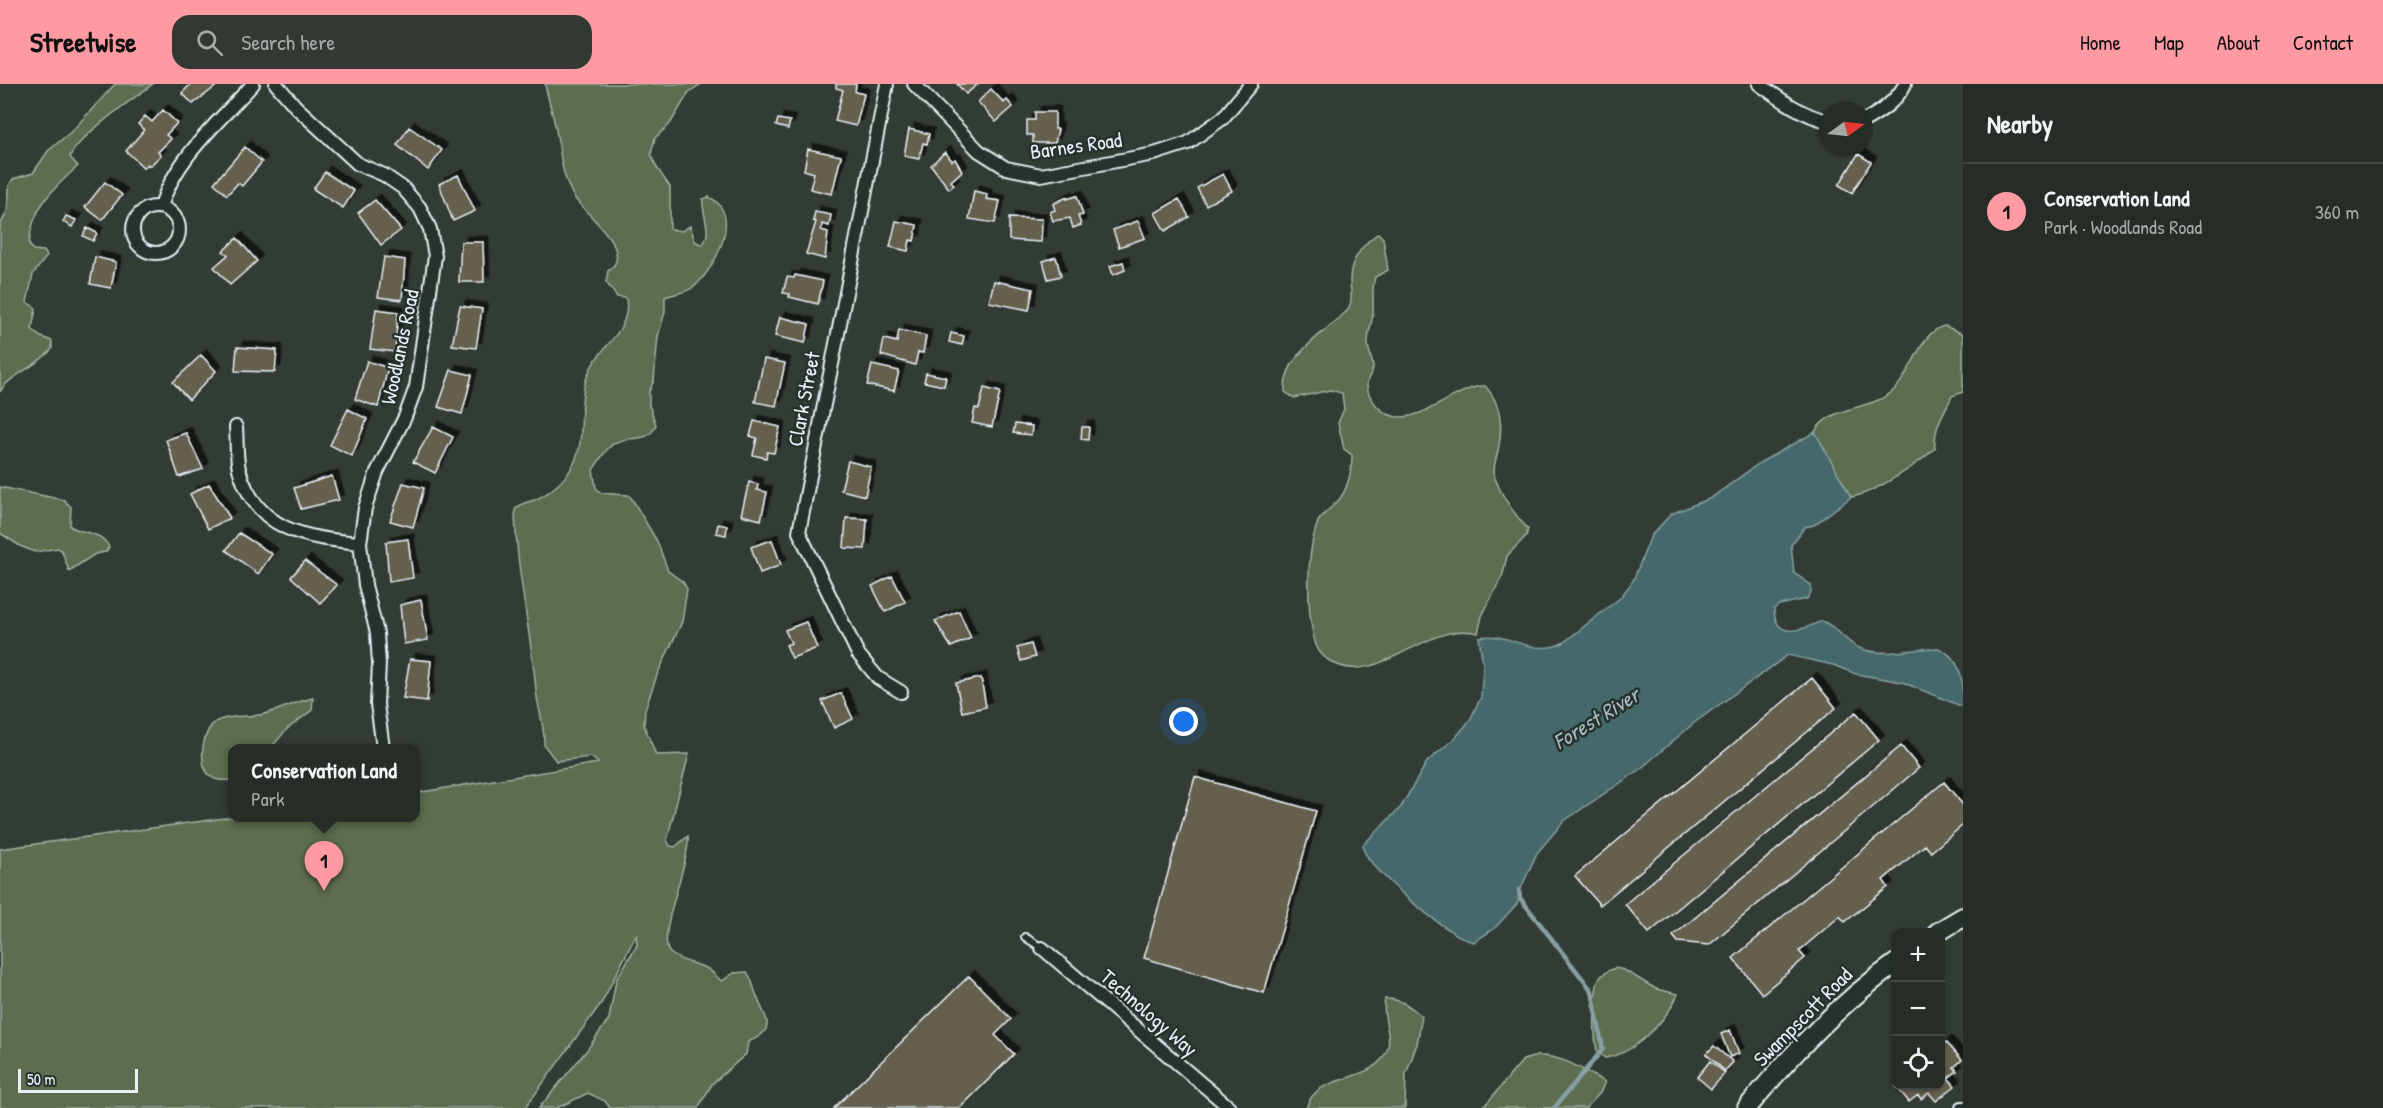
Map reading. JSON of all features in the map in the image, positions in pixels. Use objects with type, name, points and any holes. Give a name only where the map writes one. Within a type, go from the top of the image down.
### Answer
[{"type":"street","points":[[161,207],[169,184],[182,165],[254,84]]},
{"type":"street","name":"Woodlands Road","points":[[276,84],[296,107],[358,164],[384,175],[402,188],[420,208],[430,229],[435,256],[416,387],[405,417],[377,472],[365,508],[360,543],[365,585],[377,633],[380,664],[377,704],[382,744]]},
{"type":"street","name":"Clark Street","points":[[888,84],[799,532],[858,654],[878,678],[901,692]]},
{"type":"street","name":"Barnes Road","points":[[914,84],[979,151],[1006,168],[1041,175],[1154,154],[1188,143],[1223,118],[1251,84]]},
{"type":"street","points":[[1759,84],[1782,101],[1819,119]]},
{"type":"street","points":[[1873,114],[1894,99],[1905,84]]},
{"type":"street","points":[[237,427],[238,467],[249,495],[264,514],[291,532],[318,539],[360,543]]},
{"type":"street","points":[[1945,929],[1963,917]]},
{"type":"street","name":"Technology Way","points":[[1042,948],[1230,1108]]},
{"type":"street","name":"Swampscott Road","points":[[1747,1108],[1786,1063],[1861,988],[1891,967]]},
{"type":"lane","points":[[1025,937],[1042,948]]},
{"type":"green space","points":[[115,84],[153,84],[107,119],[75,149],[70,157],[78,166],[52,191],[34,219],[29,244],[33,250],[44,251],[47,256],[33,274],[27,302],[36,308],[32,329],[39,336],[52,341],[52,349],[10,381],[0,392],[0,226],[8,209],[9,186],[13,179],[33,173],[48,151],[72,131]]},
{"type":"green space","points":[[545,84],[701,84],[689,92],[670,124],[655,138],[651,154],[670,187],[670,229],[682,231],[690,226],[695,241],[702,245],[707,234],[703,199],[709,197],[719,205],[724,216],[723,241],[711,267],[695,286],[685,292],[665,297],[665,312],[658,336],[654,380],[649,392],[649,405],[656,425],[653,431],[645,437],[625,439],[615,443],[604,453],[593,470],[596,488],[601,493],[628,495],[632,499],[657,541],[668,571],[683,582],[687,589],[682,622],[657,675],[645,710],[644,725],[656,755],[689,754],[667,840],[670,846],[675,847],[688,836],[684,863],[670,916],[667,945],[674,956],[708,969],[722,981],[734,973],[747,972],[765,1016],[767,1027],[758,1037],[748,1042],[746,1054],[712,1084],[698,1108],[610,1108],[605,1101],[588,1093],[557,1108],[539,1108],[587,1050],[609,1019],[616,980],[637,945],[636,935],[602,1002],[525,1108],[0,1108],[0,849],[228,818],[228,822],[420,822],[420,792],[598,763],[591,757],[556,761],[544,745],[516,533],[515,510],[551,491],[565,477],[577,457],[580,446],[582,400],[587,377],[598,357],[619,331],[626,310],[626,298],[617,297],[606,282],[608,271],[615,263],[616,254],[613,244],[574,197],[566,181]]},
{"type":"green space","points":[[1378,233],[1383,238],[1388,270],[1375,277],[1374,282],[1373,313],[1368,341],[1373,368],[1367,383],[1370,396],[1376,405],[1388,414],[1402,417],[1416,415],[1472,388],[1485,386],[1498,408],[1501,425],[1494,475],[1509,505],[1528,529],[1526,536],[1507,556],[1503,574],[1482,616],[1478,633],[1459,631],[1441,635],[1387,660],[1370,666],[1352,668],[1335,664],[1319,651],[1310,617],[1309,600],[1309,566],[1318,522],[1341,497],[1349,480],[1352,455],[1344,449],[1338,423],[1344,409],[1342,393],[1330,390],[1294,398],[1285,392],[1290,367],[1298,356],[1348,310],[1351,300],[1350,274],[1354,260],[1362,248]]},
{"type":"green space","points":[[1945,326],[1963,334],[1963,392],[1952,396],[1937,427],[1935,448],[1895,477],[1860,495],[1851,497],[1815,432],[1831,417],[1876,401],[1895,389],[1923,343],[1937,329]]},
{"type":"green space","points":[[0,487],[64,500],[71,507],[70,526],[96,535],[109,547],[106,552],[95,554],[69,571],[62,551],[58,548],[35,552],[20,546],[0,533]]},
{"type":"green space","points":[[313,698],[312,710],[286,730],[274,744],[228,744],[228,780],[215,779],[206,771],[203,747],[208,731],[217,721],[232,717],[266,714]]},
{"type":"green space","points":[[1615,968],[1624,970],[1656,989],[1678,994],[1666,1014],[1649,1034],[1628,1050],[1605,1058],[1597,1052],[1596,1045],[1596,994],[1599,979]]},
{"type":"green space","points":[[1385,999],[1401,1002],[1422,1016],[1417,1044],[1406,1074],[1405,1108],[1306,1108],[1312,1096],[1322,1088],[1370,1069],[1380,1061],[1388,1045],[1384,1013]]},
{"type":"green space","points":[[1537,1056],[1564,1061],[1605,1082],[1600,1093],[1586,1108],[1479,1108],[1487,1103],[1523,1060]]},
{"type":"water","points":[[1815,432],[1851,497],[1814,525],[1805,527],[1791,545],[1794,573],[1811,585],[1811,592],[1807,599],[1779,605],[1774,609],[1779,626],[1792,630],[1822,621],[1832,626],[1857,647],[1877,652],[1938,648],[1952,658],[1960,672],[1963,707],[1902,682],[1856,674],[1833,665],[1788,655],[1694,723],[1638,771],[1564,821],[1537,853],[1522,886],[1517,904],[1494,929],[1474,942],[1463,938],[1428,915],[1391,883],[1366,854],[1363,845],[1401,807],[1427,762],[1456,737],[1470,720],[1481,697],[1483,665],[1479,637],[1490,636],[1540,648],[1563,643],[1620,598],[1633,581],[1651,536],[1671,514],[1711,498],[1761,462]]},
{"type":"building","points":[[191,84],[219,84],[193,104],[182,93]]},
{"type":"building","points":[[836,84],[856,84],[855,92],[864,94],[856,126],[835,121],[843,90],[836,88]]},
{"type":"building","points":[[957,84],[978,84],[966,94]]},
{"type":"building","points":[[991,89],[1004,103],[1007,100],[1013,107],[996,122],[978,102]]},
{"type":"building","points":[[163,110],[177,123],[166,135],[171,139],[158,152],[161,155],[150,166],[148,164],[144,168],[126,151],[144,130],[138,124],[145,116],[152,122]]},
{"type":"building","points":[[1035,112],[1055,112],[1055,129],[1058,129],[1055,143],[1033,143],[1033,135],[1027,135],[1027,120],[1035,120]]},
{"type":"building","points":[[778,119],[790,121],[788,129],[776,126]]},
{"type":"building","points":[[409,127],[442,150],[428,170],[397,145]]},
{"type":"building","points":[[909,129],[929,134],[927,144],[923,143],[919,159],[904,156]]},
{"type":"building","points":[[245,147],[262,162],[242,186],[238,183],[227,195],[214,183]]},
{"type":"building","points":[[808,149],[841,156],[832,194],[810,189],[814,173],[804,170]]},
{"type":"building","points":[[945,152],[952,161],[955,159],[962,171],[951,181],[954,185],[949,189],[931,165]]},
{"type":"building","points":[[1857,156],[1871,162],[1852,193],[1839,185]]},
{"type":"building","points":[[325,172],[354,191],[343,208],[313,189]]},
{"type":"building","points":[[1223,174],[1232,191],[1206,205],[1197,188]]},
{"type":"building","points":[[458,175],[475,211],[453,221],[439,184]]},
{"type":"building","points":[[105,182],[122,195],[102,220],[85,207]]},
{"type":"building","points":[[974,191],[987,194],[986,199],[1000,201],[995,223],[969,219]]},
{"type":"building","points":[[1077,196],[1083,215],[1078,216],[1081,225],[1073,228],[1070,218],[1053,221],[1050,212],[1055,210],[1053,204],[1067,197],[1067,199]]},
{"type":"building","points":[[1179,199],[1189,217],[1165,231],[1155,213]]},
{"type":"building","points":[[375,200],[401,230],[381,245],[358,213]]},
{"type":"building","points":[[815,212],[831,215],[829,226],[822,224],[821,230],[828,232],[825,259],[806,254],[816,222],[813,221]]},
{"type":"building","points":[[66,216],[76,220],[72,227],[63,222]]},
{"type":"building","points":[[1009,218],[1042,219],[1041,242],[1009,240]]},
{"type":"building","points":[[896,221],[917,225],[914,241],[910,240],[908,251],[890,247]]},
{"type":"building","points":[[1138,221],[1145,238],[1119,247],[1113,230]]},
{"type":"building","points":[[87,228],[97,233],[93,241],[83,236]]},
{"type":"building","points":[[237,238],[257,261],[230,285],[214,267],[228,255],[223,251]]},
{"type":"building","points":[[461,242],[483,242],[484,282],[459,282]]},
{"type":"building","points":[[95,257],[116,262],[111,288],[90,284]]},
{"type":"building","points":[[384,257],[405,260],[402,300],[378,297]]},
{"type":"building","points":[[1056,257],[1061,276],[1048,279],[1043,261]]},
{"type":"building","points":[[1123,262],[1125,270],[1113,275],[1110,266]]},
{"type":"building","points":[[795,275],[823,281],[818,304],[789,297],[790,294],[783,293],[787,277],[794,278]]},
{"type":"building","points":[[994,281],[1033,289],[1029,310],[989,302]]},
{"type":"building","points":[[460,306],[482,309],[476,348],[452,345]]},
{"type":"building","points":[[376,309],[398,312],[395,352],[370,349]]},
{"type":"building","points":[[780,317],[809,324],[805,343],[775,336]]},
{"type":"building","points":[[899,330],[926,336],[923,353],[918,352],[915,365],[881,355],[884,339],[897,342]]},
{"type":"building","points":[[951,333],[964,336],[962,345],[949,342]]},
{"type":"building","points":[[237,347],[277,350],[275,372],[235,371]]},
{"type":"building","points":[[201,355],[216,371],[189,400],[173,382]]},
{"type":"building","points":[[764,359],[785,363],[776,406],[755,402]]},
{"type":"building","points":[[367,361],[388,368],[378,407],[355,399]]},
{"type":"building","points":[[872,365],[899,371],[894,391],[867,385]]},
{"type":"building","points":[[451,370],[472,375],[462,414],[438,407]]},
{"type":"building","points":[[926,373],[946,377],[944,386],[924,382]]},
{"type":"building","points":[[984,388],[1000,392],[992,427],[972,423],[975,408],[979,409]]},
{"type":"building","points":[[348,409],[367,419],[352,456],[330,445]]},
{"type":"building","points":[[754,421],[780,427],[774,453],[767,452],[766,458],[753,455],[757,438],[750,436]]},
{"type":"building","points":[[1015,424],[1032,426],[1031,435],[1013,433]]},
{"type":"building","points":[[433,427],[453,437],[435,473],[413,462]]},
{"type":"building","points":[[1082,427],[1089,427],[1088,440],[1081,439]]},
{"type":"building","points":[[186,433],[203,469],[179,477],[166,440]]},
{"type":"building","points":[[848,461],[871,467],[865,496],[841,490]]},
{"type":"building","points":[[332,476],[339,500],[301,509],[294,488]]},
{"type":"building","points":[[749,482],[758,484],[757,490],[767,492],[761,520],[741,515]]},
{"type":"building","points":[[403,483],[424,488],[413,527],[390,521]]},
{"type":"building","points":[[209,484],[230,518],[208,529],[190,494]]},
{"type":"building","points":[[846,518],[867,519],[865,549],[844,548]]},
{"type":"building","points":[[718,524],[727,526],[726,535],[716,533]]},
{"type":"building","points":[[239,533],[272,554],[258,574],[226,550]]},
{"type":"building","points":[[408,539],[413,578],[389,582],[386,542]]},
{"type":"building","points":[[772,540],[781,565],[760,573],[751,547]]},
{"type":"building","points":[[305,561],[337,585],[320,603],[291,577]]},
{"type":"building","points":[[892,576],[905,602],[885,612],[872,586]]},
{"type":"building","points":[[421,600],[428,640],[404,644],[400,605]]},
{"type":"building","points":[[959,611],[971,638],[951,647],[935,621]]},
{"type":"building","points":[[806,622],[817,648],[792,658],[786,645],[791,643],[785,630]]},
{"type":"building","points":[[1031,644],[1035,657],[1021,661],[1017,648]]},
{"type":"building","points":[[410,659],[431,661],[427,701],[403,698]]},
{"type":"building","points":[[981,678],[986,707],[962,712],[956,683]]},
{"type":"building","points":[[1812,678],[1836,708],[1600,905],[1575,876]]},
{"type":"building","points":[[841,693],[853,719],[834,728],[822,701]]},
{"type":"building","points":[[1856,712],[1879,740],[1649,933],[1625,904]]},
{"type":"building","points":[[1901,746],[1919,768],[1709,945],[1678,942],[1673,936]]},
{"type":"building","points":[[1195,777],[1316,811],[1264,993],[1144,958]]},
{"type":"building","points":[[1944,782],[1963,805],[1963,825],[1931,852],[1925,845],[1883,880],[1888,887],[1845,922],[1840,916],[1799,951],[1805,958],[1762,994],[1733,958]]},
{"type":"building","points":[[969,976],[1011,1019],[995,1035],[1014,1054],[960,1108],[834,1108]]},
{"type":"building","points":[[1730,1030],[1739,1053],[1730,1057],[1721,1034]]},
{"type":"building","points":[[1945,1043],[1962,1060],[1954,1067],[1957,1071],[1948,1078],[1955,1086],[1936,1101],[1929,1093],[1921,1099],[1918,1095],[1909,1102],[1899,1090],[1945,1090]]},
{"type":"building","points":[[1714,1046],[1733,1062],[1725,1071],[1706,1054]]},
{"type":"building","points":[[1710,1061],[1725,1073],[1711,1089],[1697,1077]]},
{"type":"waterway","name":"Forest River","points":[[1519,890],[1520,898],[1592,991],[1603,1049],[1554,1108]]},
{"type":"place","name":"Conservation Land","points":[[324,891]]}]
